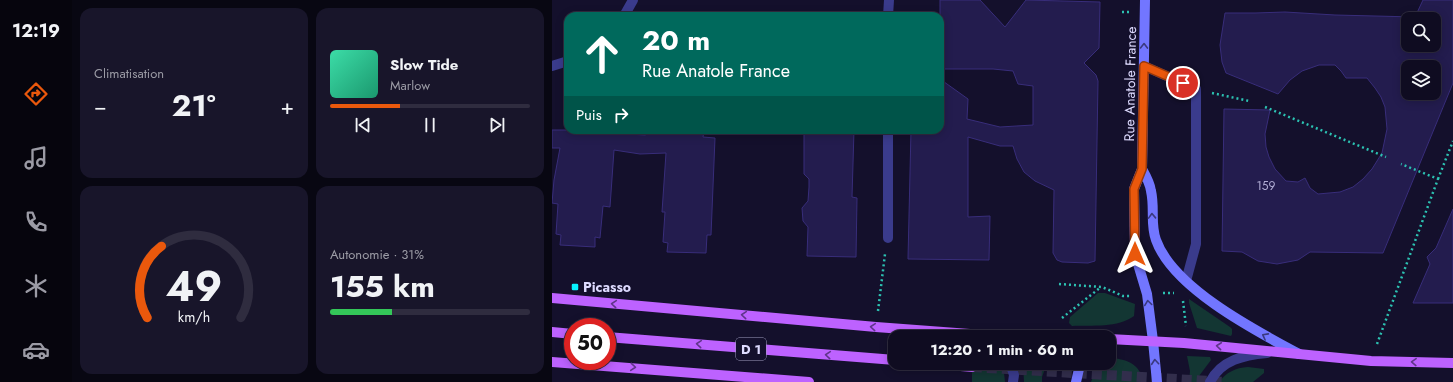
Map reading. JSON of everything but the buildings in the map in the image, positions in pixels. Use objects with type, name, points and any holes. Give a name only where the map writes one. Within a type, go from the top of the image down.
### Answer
[{"type":"main road","name":"Rue Anatole France","points":[[1142,169],[1146,0]]},
{"type":"main road","points":[[1142,169],[1148,180],[1152,193],[1152,218],[1156,240],[1160,251],[1168,262],[1186,281],[1235,318],[1258,333],[1299,354]]},
{"type":"main road","points":[[1142,169],[1134,189],[1135,254],[1146,294],[1157,382]]},
{"type":"main road","points":[[552,298],[911,330]]},
{"type":"main road","points":[[552,332],[564,333]]},
{"type":"main road","name":"D 1","points":[[616,338],[888,359]]},
{"type":"main road","points":[[1116,340],[1184,343],[1371,361],[1453,363]]},
{"type":"main road","name":"D 1","points":[[552,362],[569,362],[809,382]]},
{"type":"main road","points":[[1076,382],[1079,370]]},
{"type":"street","points":[[626,12],[633,0]]},
{"type":"street","points":[[888,0],[888,12]]},
{"type":"street","points":[[552,66],[564,62]]},
{"type":"street","points":[[1144,66],[1196,89],[1196,244],[1186,281]]},
{"type":"street","points":[[888,134],[888,238]]},
{"type":"street","points":[[1210,382],[1218,369],[1232,360],[1241,357],[1277,352]]},
{"type":"street","points":[[1012,370],[1014,375],[1013,382]]},
{"type":"path","points":[[1196,89],[1249,101]]},
{"type":"path","points":[[1265,107],[1386,157]]},
{"type":"path","points":[[1371,361],[1453,141]]},
{"type":"path","points":[[1401,164],[1438,179]]},
{"type":"path","points":[[876,327],[888,238]]},
{"type":"path","points":[[1059,284],[1102,287],[1062,318]]},
{"type":"path","points":[[1183,300],[1186,327]]},
{"type":"green space","points":[[1098,293],[1105,293],[1135,304],[1134,316],[1128,320],[1113,324],[1072,326],[1069,323],[1070,317]]},
{"type":"green space","points":[[1189,299],[1230,327],[1232,329],[1231,336],[1197,328]]},
{"type":"green space","points":[[1187,356],[1210,357],[1211,360],[1199,376],[1197,382],[1189,382],[1190,371]]},
{"type":"green space","points":[[1116,359],[1123,360],[1136,367],[1144,382],[1091,382],[1095,371],[1116,370]]},
{"type":"green space","points":[[1248,367],[1264,369],[1264,373],[1253,382],[1219,382],[1232,371],[1239,368]]},
{"type":"green space","points":[[972,370],[1003,370],[1005,382],[972,382]]},
{"type":"green space","points":[[1023,370],[1044,370],[1042,382],[1024,382]]},
{"type":"tunnel","points":[[1023,370],[1226,382]]},
{"type":"place","name":"Picasso","points":[[575,287]]},
{"type":"route","points":[[1135,254],[1134,189],[1142,169],[1144,66],[1183,83]]}]
